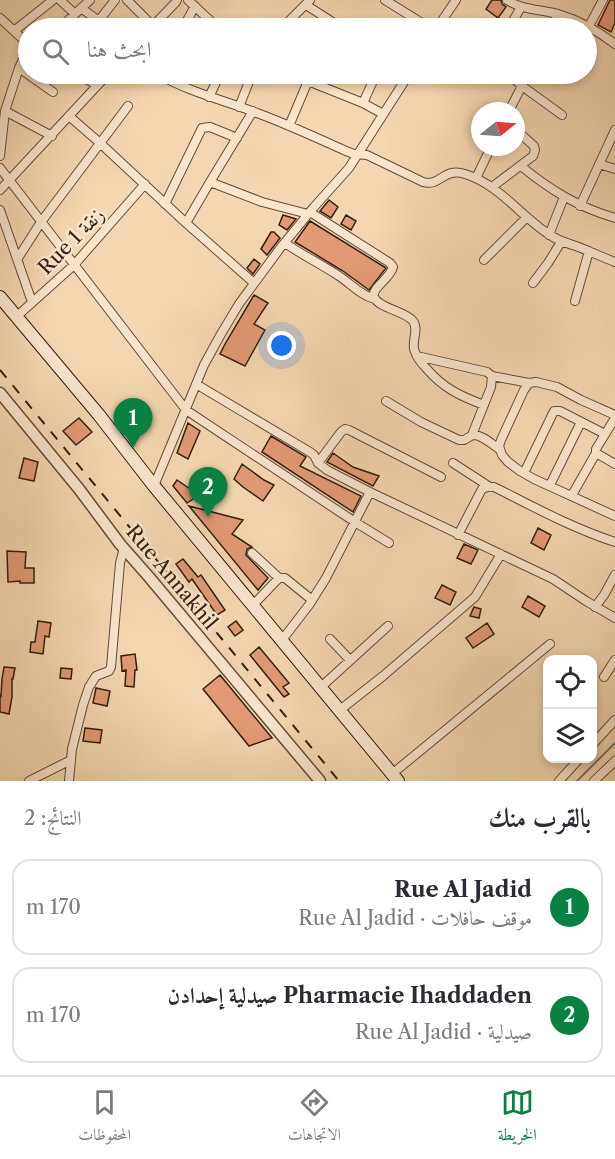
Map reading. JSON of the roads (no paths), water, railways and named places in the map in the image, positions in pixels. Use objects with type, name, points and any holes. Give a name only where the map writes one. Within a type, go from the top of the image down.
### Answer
[{"type":"main road","points":[[0,297],[395,778]]},
{"type":"street","points":[[31,18],[53,0]]},
{"type":"street","points":[[60,0],[93,18]]},
{"type":"street","points":[[71,18],[90,0]]},
{"type":"street","points":[[101,18],[115,0]]},
{"type":"street","points":[[127,0],[144,18]]},
{"type":"street","points":[[385,0],[414,18]]},
{"type":"street","points":[[444,18],[456,0]]},
{"type":"street","points":[[507,0],[521,7],[568,18]]},
{"type":"street","points":[[593,18],[603,0]]},
{"type":"street","points":[[160,18],[176,1]]},
{"type":"street","points":[[292,18],[308,2],[329,18]]},
{"type":"street","points":[[186,18],[191,3],[207,18]]},
{"type":"street","points":[[515,18],[521,7]]},
{"type":"street","points":[[556,18],[558,14]]},
{"type":"street","points":[[0,18],[18,35]]},
{"type":"street","points":[[14,32],[18,29]]},
{"type":"street","points":[[597,32],[615,44]]},
{"type":"street","points":[[0,156],[5,111],[18,71]]},
{"type":"street","points":[[42,84],[53,92]]},
{"type":"street","points":[[177,84],[254,111],[346,151],[367,156],[426,183],[436,182],[454,172],[464,173],[492,188],[549,235],[561,242],[615,262]]},
{"type":"street","points":[[209,97],[215,84]]},
{"type":"street","points":[[239,106],[248,84]]},
{"type":"street","points":[[289,126],[307,84]]},
{"type":"street","points":[[324,84],[383,114]]},
{"type":"street","points":[[363,103],[372,84]]},
{"type":"street","points":[[154,486],[204,365],[221,334],[254,283],[309,213],[343,176],[402,84]]},
{"type":"street","points":[[0,190],[98,85]]},
{"type":"street","points":[[514,102],[522,86],[562,115]]},
{"type":"street","points":[[18,258],[41,222],[128,106]]},
{"type":"street","points":[[5,111],[51,136]]},
{"type":"street","points":[[186,223],[254,111]]},
{"type":"street","points":[[69,116],[254,283]]},
{"type":"street","points":[[165,204],[202,128],[208,127],[237,138]]},
{"type":"street","points":[[580,206],[614,134]]},
{"type":"street","points":[[492,188],[533,156],[535,150],[525,137]]},
{"type":"street","points":[[476,178],[487,156]]},
{"type":"street","points":[[599,164],[615,169]]},
{"type":"street","points":[[521,166],[580,206],[615,218]]},
{"type":"street","points":[[0,168],[186,410],[388,543]]},
{"type":"street","points":[[210,182],[256,200],[309,213],[390,263],[393,267],[391,273],[376,289],[375,299]]},
{"type":"street","name":"Rue 1 زنقة","points":[[16,316],[74,265],[145,184]]},
{"type":"street","points":[[549,235],[564,197]]},
{"type":"street","points":[[0,210],[32,302]]},
{"type":"street","points":[[484,260],[526,218]]},
{"type":"street","points":[[533,283],[561,242]]},
{"type":"street","points":[[285,243],[333,272],[366,296],[413,322],[416,328],[414,346],[417,356],[426,369],[442,385],[484,405]]},
{"type":"street","points":[[575,301],[589,251]]},
{"type":"street","points":[[417,356],[487,372],[492,376],[557,387],[615,417],[572,495]]},
{"type":"street","points":[[386,401],[422,422],[459,440],[464,440],[472,435],[491,387],[492,376]]},
{"type":"street","points":[[499,449],[507,426],[529,383]]},
{"type":"street","points":[[196,384],[310,452],[318,464],[327,470],[553,579],[615,618]]},
{"type":"street","name":"Rue Annakhil","points":[[0,393],[124,548],[320,781]]},
{"type":"street","points":[[524,473],[554,411],[560,411],[605,434]]},
{"type":"street","points":[[550,485],[581,422]]},
{"type":"street","points":[[318,464],[345,429],[441,477]]},
{"type":"street","points":[[472,435],[499,449],[508,462],[524,473],[615,516]]},
{"type":"street","points":[[596,453],[615,464]]},
{"type":"street","points":[[453,463],[490,487],[589,533],[615,542]]},
{"type":"street","points":[[458,535],[482,489],[490,487]]},
{"type":"street","points":[[282,640],[326,578],[369,492]]},
{"type":"street","points":[[69,781],[72,749],[89,687],[96,676],[109,671],[111,667],[120,563],[124,548]]},
{"type":"street","points":[[252,553],[279,578],[285,578],[312,600]]},
{"type":"street","points":[[340,710],[475,597],[501,554]]},
{"type":"street","points":[[595,606],[615,575]]},
{"type":"street","points":[[253,605],[279,578]]},
{"type":"street","points":[[321,687],[388,626]]},
{"type":"street","points":[[330,639],[350,660]]},
{"type":"street","points":[[395,778],[550,644]]},
{"type":"street","points":[[604,677],[615,660]]},
{"type":"street","points":[[597,740],[615,720]]},
{"type":"street","points":[[29,781],[71,760]]},
{"type":"street","points":[[594,781],[615,761]]},
{"type":"street","points":[[560,781],[576,763]]},
{"type":"waterway","points":[[577,781],[615,743]]},
{"type":"railway","points":[[0,370],[339,781]]},
{"type":"place","name":"Rue Al Jadid","points":[[133,448]]},
{"type":"place","name":"Pharmacie Ihaddaden صيدلية إحدادن","points":[[208,517]]}]
